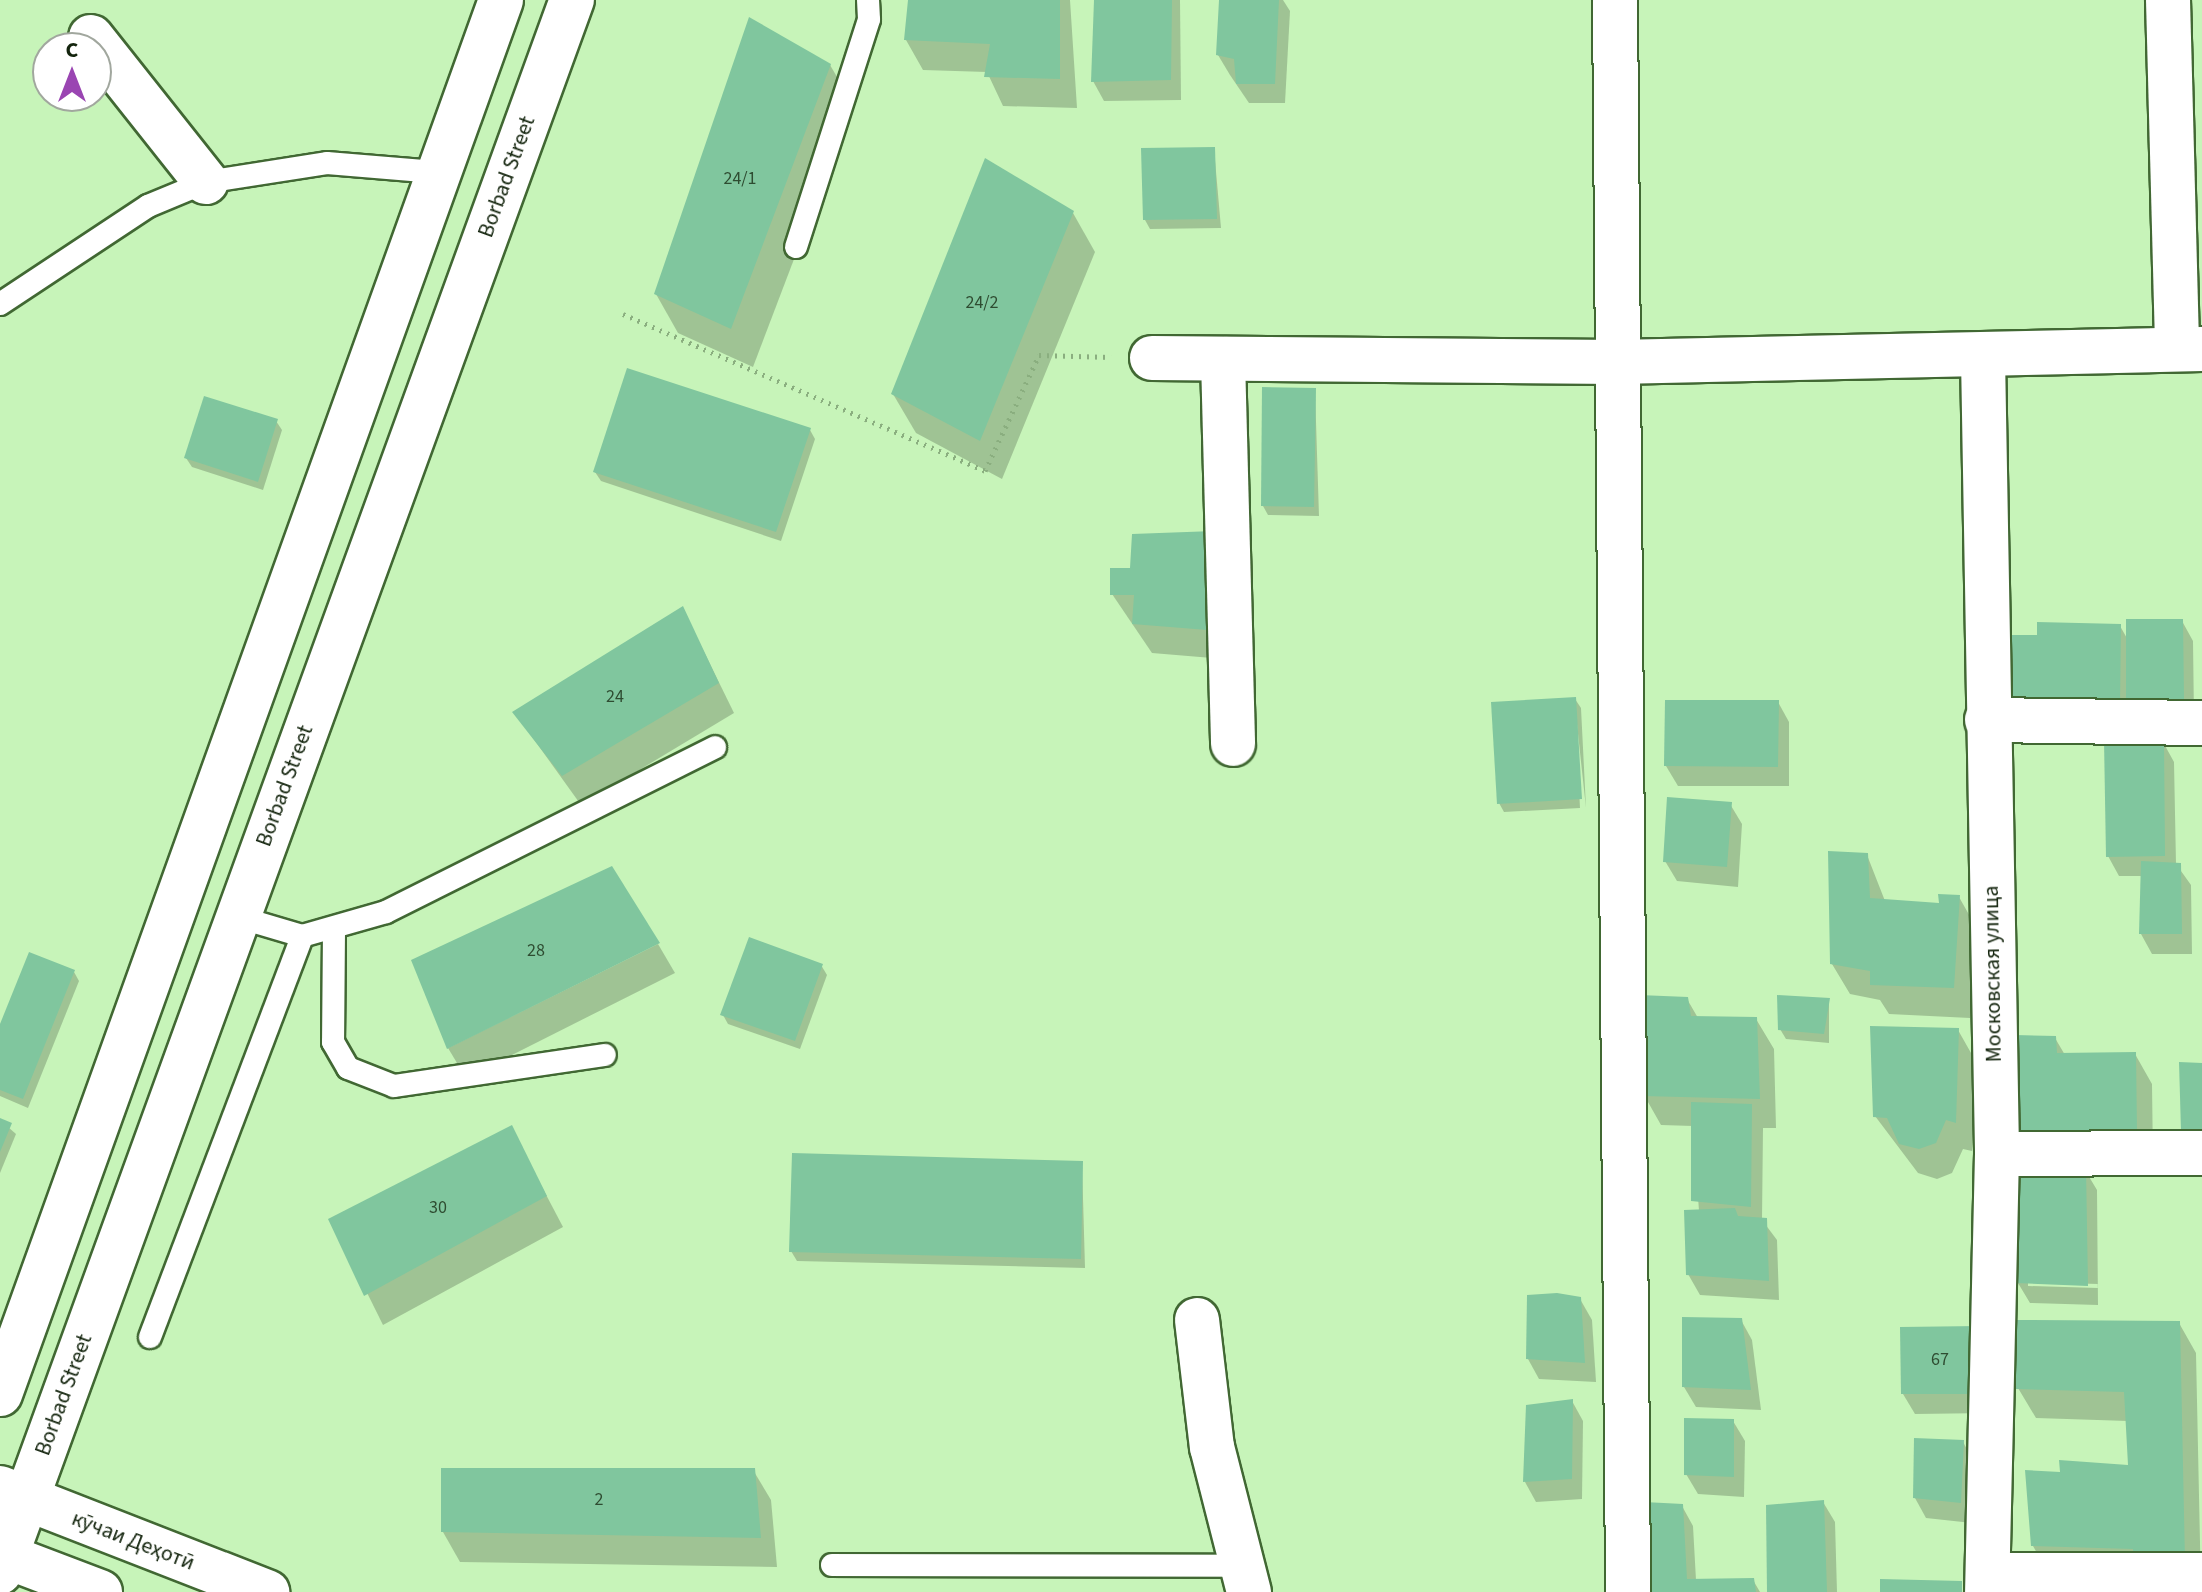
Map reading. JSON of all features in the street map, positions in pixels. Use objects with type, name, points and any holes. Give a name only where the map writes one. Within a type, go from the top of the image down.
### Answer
[{"type":"street","points":[[0,1394],[436,172],[501,0]]},
{"type":"street","name":"Borbad Street","points":[[2,1561],[13,1494],[238,917],[572,0]]},
{"type":"street","points":[[1615,0],[1628,1592]]},
{"type":"street","points":[[1152,358],[1617,362],[1983,357],[2190,349],[2168,0]]},
{"type":"street","points":[[112,63],[206,182]]},
{"type":"street","name":"Московская улица","points":[[1983,357],[1997,1154],[1987,1584]]},
{"type":"street","points":[[1223,359],[1233,744]]},
{"type":"street","points":[[1987,720],[2202,723]]},
{"type":"street","points":[[1997,1154],[2202,1153]]},
{"type":"street","points":[[1197,1320],[1212,1447],[1245,1579]]},
{"type":"street","name":"кӯчаи Деҳотӣ","points":[[13,1494],[267,1592]]},
{"type":"street","points":[[2,1561],[100,1592]]},
{"type":"street","points":[[1987,1584],[2202,1575]]},
{"type":"lane","points":[[796,247],[869,19],[868,0]]},
{"type":"lane","points":[[0,304],[148,206],[206,182],[327,163],[436,172]]},
{"type":"lane","points":[[238,917],[302,936],[334,931],[386,912],[715,747]]},
{"type":"lane","points":[[334,931],[333,1042],[348,1068],[394,1086],[605,1055]]},
{"type":"lane","points":[[150,1337],[302,936]]},
{"type":"lane","points":[[832,1565],[1245,1579]]},
{"type":"path","points":[[623,314],[985,471],[1039,355],[1152,358]]},
{"type":"building","points":[[908,0],[1060,0],[1060,79],[984,77],[990,44],[904,40]]},
{"type":"building","points":[[1094,0],[1172,0],[1171,80],[1091,82]]},
{"type":"building","points":[[1219,0],[1279,0],[1275,84],[1236,84],[1234,59],[1216,55]]},
{"type":"building","points":[[749,17],[831,64],[731,329],[654,294]]},
{"type":"building","points":[[1215,147],[1217,219],[1143,220],[1141,148]]},
{"type":"building","points":[[985,158],[1074,211],[980,441],[891,394]]},
{"type":"building","points":[[627,368],[811,428],[776,532],[593,472]]},
{"type":"building","points":[[1262,387],[1316,388],[1314,507],[1261,506]]},
{"type":"building","points":[[204,396],[278,419],[258,482],[184,458]]},
{"type":"building","points":[[1214,531],[1220,631],[1132,624],[1134,595],[1110,595],[1110,568],[1130,568],[1132,534]]},
{"type":"building","points":[[683,606],[719,683],[562,776],[512,712]]},
{"type":"building","points":[[2126,619],[2183,619],[2184,699],[2126,699]]},
{"type":"building","points":[[2037,622],[2121,624],[2120,707],[1998,704],[1999,635],[2037,635]]},
{"type":"building","points":[[1576,697],[1582,799],[1497,804],[1491,702]]},
{"type":"building","points":[[1665,700],[1779,700],[1778,767],[1664,766]]},
{"type":"building","points":[[2104,740],[2164,740],[2165,856],[2106,857]]},
{"type":"building","points":[[1667,797],[1732,802],[1727,867],[1663,862]]},
{"type":"building","points":[[1828,851],[1868,853],[1870,898],[1939,903],[1938,894],[1960,895],[1954,988],[1870,985],[1870,971],[1830,964]]},
{"type":"building","points":[[2141,861],[2181,863],[2182,934],[2139,934]]},
{"type":"building","points":[[612,866],[660,943],[447,1049],[411,960]]},
{"type":"building","points":[[749,937],[823,964],[795,1041],[720,1015]]},
{"type":"building","points":[[29,952],[75,970],[23,1099],[0,1090],[0,1024]]},
{"type":"building","points":[[1639,995],[1688,997],[1691,1016],[1757,1017],[1760,1099],[1642,1096]]},
{"type":"building","points":[[1777,995],[1830,998],[1824,1034],[1778,1030]]},
{"type":"building","points":[[1870,1026],[1959,1028],[1956,1123],[1946,1120],[1936,1143],[1919,1149],[1899,1144],[1887,1118],[1873,1117]]},
{"type":"building","points":[[2015,1035],[2056,1036],[2057,1053],[2136,1052],[2137,1131],[2021,1137]]},
{"type":"building","points":[[2179,1062],[2202,1063],[2202,1132],[2181,1131]]},
{"type":"building","points":[[1691,1102],[1752,1104],[1751,1207],[1691,1201]]},
{"type":"building","points":[[0,1118],[12,1123],[0,1152]]},
{"type":"building","points":[[512,1125],[547,1196],[364,1296],[328,1219]]},
{"type":"building","points":[[792,1153],[1083,1161],[1081,1259],[789,1252]]},
{"type":"building","points":[[2021,1168],[2086,1168],[2088,1286],[2016,1283]]},
{"type":"building","points":[[1735,1208],[1738,1216],[1767,1218],[1769,1281],[1686,1275],[1684,1210]]},
{"type":"building","points":[[1557,1293],[1581,1297],[1585,1363],[1526,1359],[1527,1295]]},
{"type":"building","points":[[1682,1317],[1742,1318],[1751,1390],[1682,1387]]},
{"type":"building","points":[[2016,1320],[2180,1321],[2185,1561],[2133,1558],[2133,1549],[2031,1546],[2025,1470],[2060,1472],[2059,1460],[2128,1465],[2124,1392],[2016,1389]]},
{"type":"building","points":[[1979,1326],[1980,1394],[1901,1394],[1900,1327]]},
{"type":"building","points":[[1573,1399],[1572,1479],[1523,1482],[1526,1405]]},
{"type":"building","points":[[1684,1418],[1734,1419],[1734,1477],[1684,1475]]},
{"type":"building","points":[[1914,1438],[1964,1440],[1961,1503],[1913,1498]]},
{"type":"building","points":[[441,1468],[755,1468],[761,1538],[441,1532]]},
{"type":"building","points":[[1824,1500],[1827,1592],[1767,1592],[1766,1505]]},
{"type":"building","points":[[1644,1502],[1683,1504],[1687,1579],[1754,1578],[1756,1592],[1646,1592]]},
{"type":"building","points":[[1880,1579],[1962,1581],[1962,1592],[1880,1592]]}]
